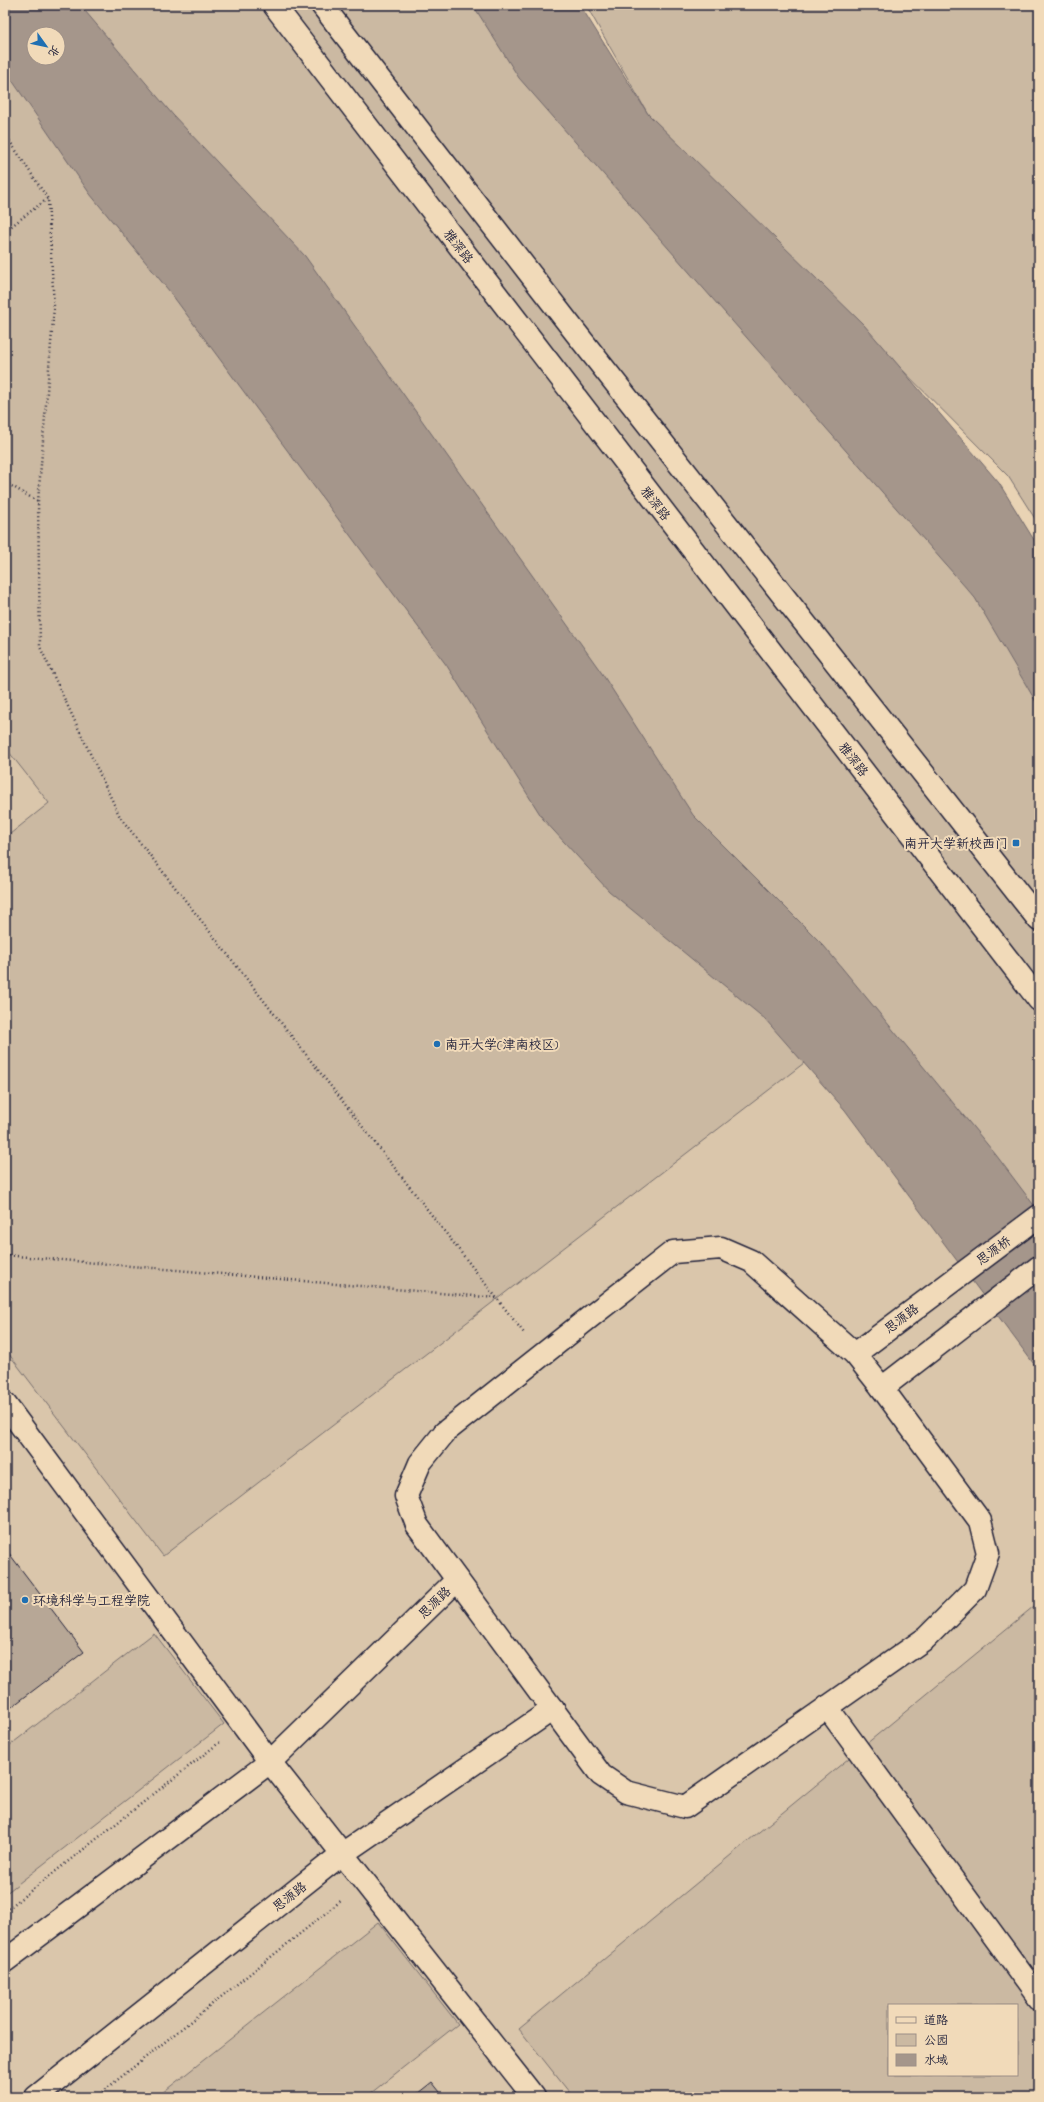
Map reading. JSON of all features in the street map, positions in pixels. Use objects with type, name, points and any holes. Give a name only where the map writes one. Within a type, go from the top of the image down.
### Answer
[{"type":"street","name":"雅深路","points":[[274,5],[1039,1000]]},
{"type":"street","points":[[322,5],[580,339],[1039,920]]},
{"type":"street","name":"思源桥","points":[[947,1283],[1039,1216]]},
{"type":"street","points":[[721,1248],[751,1261],[855,1354],[882,1388],[980,1521],[988,1553],[975,1589],[926,1638],[685,1807],[626,1792],[601,1774],[552,1709],[417,1526],[406,1496],[420,1462],[445,1432],[542,1356],[673,1252],[721,1248]]},
{"type":"street","points":[[882,1388],[973,1316],[1039,1267]]},
{"type":"street","name":"思源路","points":[[855,1354],[947,1283]]},
{"type":"street","points":[[5,1404],[270,1762],[534,2097]]},
{"type":"street","name":"思源路","points":[[5,1961],[270,1762],[457,1580]]},
{"type":"street","points":[[827,1707],[1035,1986]]},
{"type":"street","name":"思源路","points":[[36,2097],[342,1854],[552,1709]]},
{"type":"path","points":[[5,134],[48,199],[54,307],[38,501],[40,647],[120,817],[542,1356]]},
{"type":"path","points":[[5,231],[48,199]]},
{"type":"path","points":[[5,482],[38,501]]},
{"type":"path","points":[[5,1255],[497,1298]]},
{"type":"path","points":[[5,1911],[243,1724]]},
{"type":"path","points":[[96,2097],[364,1882]]},
{"type":"shaded area","name":"南开大学(津南校区)","points":[[5,20],[26,48],[26,66],[41,66],[1039,1192],[1039,2097],[5,2097]]},
{"type":"green space","points":[[77,5],[486,5],[1039,671],[1039,1254],[671,825]]},
{"type":"green space","points":[[586,5],[1039,5],[1039,525],[1008,476],[648,114]]},
{"type":"green space","points":[[5,49],[804,1063],[163,1556],[5,1349],[5,838],[49,803],[5,747]]},
{"type":"green space","points":[[1039,1602],[1039,2097],[573,2097],[519,2029]]},
{"type":"green space","points":[[154,1633],[224,1724],[5,1894],[5,1749]]},
{"type":"green space","points":[[378,1922],[458,2024],[366,2097],[157,2097]]},
{"type":"water","points":[[5,5],[80,5],[173,115],[305,256],[601,672],[693,815],[824,946],[996,1155],[1039,1212],[1039,1371],[845,1110],[765,1019],[609,891],[543,819],[447,666],[170,292],[90,194],[5,70]]},
{"type":"water","points":[[473,5],[580,5],[648,114],[864,325],[999,483],[1039,548],[1039,707],[975,598],[519,78]]},
{"type":"building","name":"环境科学与工程学院","points":[[5,1548],[84,1652],[5,1712]]},
{"type":"building","points":[[432,2082],[444,2097],[413,2097]]},
{"type":"place","name":"南开大学新校西门","points":[[1016,843]]},
{"type":"place","name":"南开大学(津南校区)","points":[[437,1044]]},
{"type":"place","name":"环境科学与工程学院","points":[[25,1600]]}]
